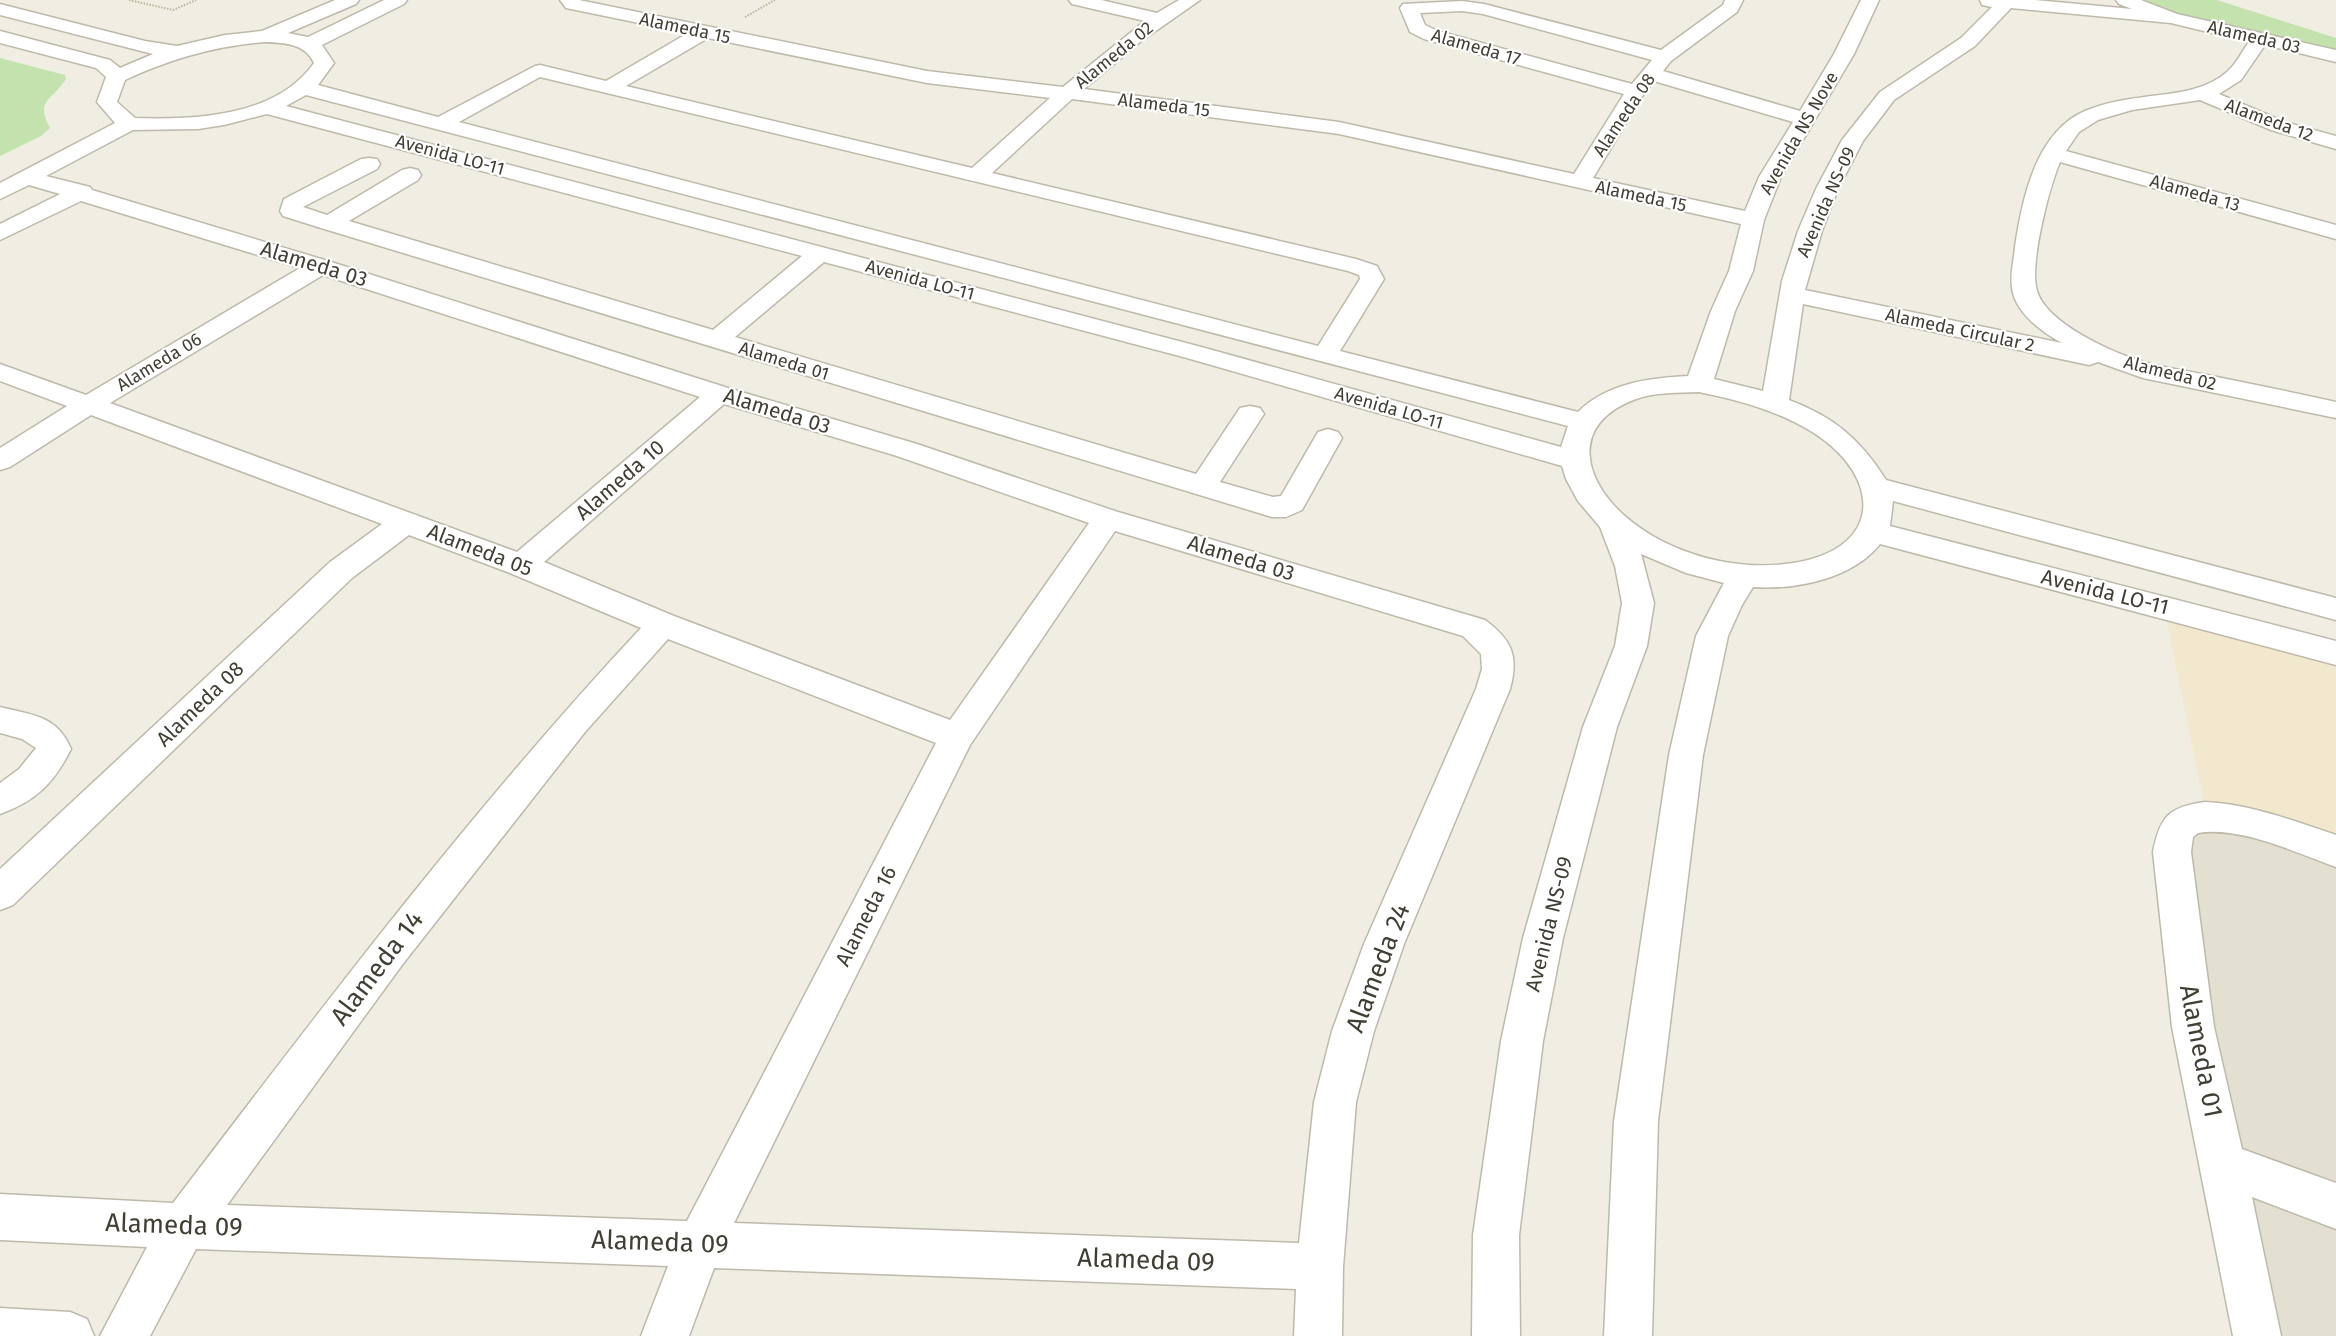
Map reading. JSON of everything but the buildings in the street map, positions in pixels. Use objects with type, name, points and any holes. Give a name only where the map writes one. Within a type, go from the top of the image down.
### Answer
[{"type":"street","points":[[265,36],[350,0]]},
{"type":"street","points":[[309,44],[398,0]]},
{"type":"street","points":[[1078,0],[1158,19]]},
{"type":"street","name":"Alameda 02","points":[[976,175],[1068,93],[1158,19],[1191,0]]},
{"type":"street","name":"Avenida NS Nove","points":[[1699,384],[1723,311],[1741,271],[1753,220],[1770,177],[1844,54],[1870,0]]},
{"type":"street","points":[[1980,0],[2171,18]]},
{"type":"street","points":[[2125,0],[2171,18]]},
{"type":"street","name":"Alameda 15","points":[[571,2],[704,32],[927,77],[1339,128],[1753,220]]},
{"type":"street","name":"Avenida NS-09","points":[[1775,402],[1794,280],[1827,189],[1853,140],[1875,108],[1887,96],[1968,42],[2008,2]]},
{"type":"street","name":"Alameda 08","points":[[1580,182],[1636,91],[1664,57],[1732,4]]},
{"type":"street","name":"Alameda 17","points":[[1636,91],[1431,35],[1417,28],[1409,8],[1462,6],[1484,9],[1664,57]]},
{"type":"street","points":[[0,9],[144,47],[175,51]]},
{"type":"street","name":"Alameda 03","points":[[2171,18],[2336,56]]},
{"type":"street","points":[[609,87],[704,32]]},
{"type":"street","points":[[0,192],[29,178],[84,145],[130,123],[190,123],[216,120],[265,107],[304,88],[318,75],[324,63],[321,52],[309,44],[265,36],[206,43],[175,51],[116,77],[107,102],[118,115],[130,123]]},
{"type":"street","points":[[0,37],[104,64],[116,77]]},
{"type":"street","name":"Alameda 02","points":[[2260,39],[2234,76],[2203,94],[2135,102],[2089,117],[2072,128],[2061,140],[2054,154],[2030,217],[2024,289],[2034,309],[2049,323],[2069,337],[2129,366],[2336,410]]},
{"type":"street","points":[[441,124],[538,71],[1345,263],[1369,271],[1372,279],[1324,356]]},
{"type":"street","points":[[1652,74],[1805,119]]},
{"type":"street","name":"Avenida LO-11","points":[[304,88],[1584,422]]},
{"type":"street","name":"Alameda 12","points":[[2203,94],[2278,126],[2336,143]]},
{"type":"street","name":"Avenida LO-11","points":[[265,107],[1196,353],[1574,460]]},
{"type":"street","name":"Alameda 13","points":[[2054,154],[2336,232]]},
{"type":"street","name":"Alameda 01","points":[[369,164],[292,204],[291,211],[329,223],[531,308],[716,340],[924,429],[1203,486],[1272,507],[1286,507],[1292,503],[1328,438]]},
{"type":"street","points":[[329,223],[410,176]]},
{"type":"street","name":"Alameda 03","points":[[29,178],[82,192],[320,266],[531,308],[719,394],[924,429],[1108,519],[1474,628]]},
{"type":"street","points":[[0,233],[82,192]]},
{"type":"street","points":[[716,340],[819,254]]},
{"type":"street","name":"Alameda 06","points":[[0,461],[88,405],[320,266]]},
{"type":"street","name":"Alameda Circular 2","points":[[1791,294],[2129,366]]},
{"type":"street","name":"Alameda 05","points":[[0,372],[521,565],[663,624],[957,737]]},
{"type":"street","points":[[1699,384],[1746,393],[1775,402],[1820,425],[1855,454],[1875,487],[1879,510],[1874,532],[1856,553],[1826,568],[1789,576],[1745,575],[1685,562],[1658,551],[1614,524],[1586,492],[1574,460],[1577,433],[1584,422],[1606,403],[1637,390],[1699,384]]},
{"type":"street","name":"Alameda 10","points":[[521,565],[719,394]]},
{"type":"street","points":[[1203,486],[1250,414]]},
{"type":"street","name":"Avenida LO-11","points":[[1875,487],[2336,609]]},
{"type":"street","name":"Alameda 16","points":[[665,1336],[700,1244],[957,737],[1108,519]]},
{"type":"street","name":"Alameda 08","points":[[0,893],[341,570],[406,522]]},
{"type":"street","name":"Avenida NS-09","points":[[1496,1336],[1496,1234],[1522,1041],[1543,938],[1600,727],[1631,646],[1638,603],[1630,566],[1614,524]]},
{"type":"street","name":"Avenida LO-11","points":[[1874,532],[2336,653]]},
{"type":"street","points":[[1628,1336],[1636,1121],[1685,767],[1712,636],[1727,603],[1745,575]]},
{"type":"street","name":"Alameda 14","points":[[124,1336],[184,1226],[388,952],[573,723],[663,624]]},
{"type":"street","name":"Alameda 24","points":[[1318,1336],[1320,1267],[1335,1102],[1353,1031],[1384,944],[1500,669],[1500,658],[1494,647],[1488,638],[1474,628]]},
{"type":"street","points":[[0,720],[45,733],[52,740],[54,749],[36,774],[21,789],[0,799]]},
{"type":"street","name":"Alameda 01","points":[[2257,1336],[2193,1027],[2172,852],[2176,830],[2189,820],[2206,816],[2237,820],[2336,851]]},
{"type":"street","points":[[2223,1164],[2336,1206]]},
{"type":"street","name":"Alameda 09","points":[[0,1218],[1320,1267]]},
{"type":"street","points":[[0,1332],[70,1336]]},
{"type":"path","points":[[129,0],[173,10],[196,0]]},
{"type":"shaded area","points":[[2164,607],[2336,653],[2336,856],[2206,816]]},
{"type":"shaded area","points":[[2189,820],[2336,855],[2336,1336],[2257,1336],[2193,1027]]},
{"type":"green space","points":[[2138,0],[2217,0],[2336,38],[2336,50],[2180,16]]},
{"type":"green space","points":[[0,58],[65,75],[66,79],[45,106],[44,112],[50,128],[41,136],[0,156]]}]
